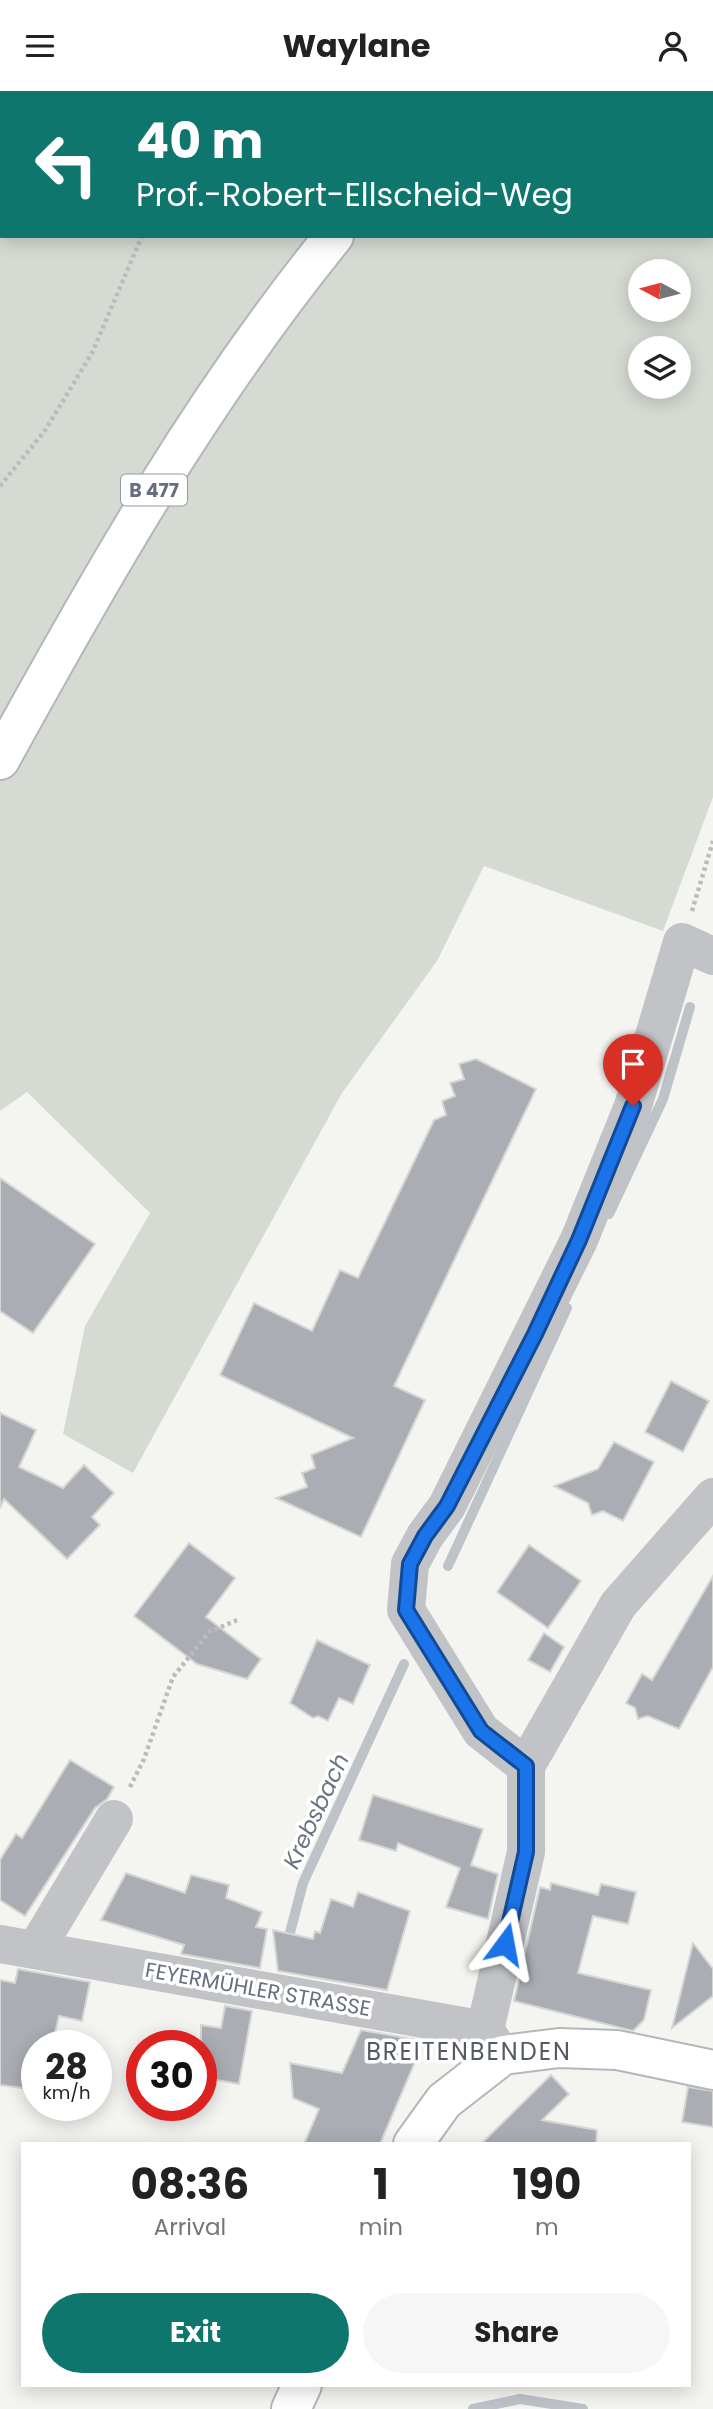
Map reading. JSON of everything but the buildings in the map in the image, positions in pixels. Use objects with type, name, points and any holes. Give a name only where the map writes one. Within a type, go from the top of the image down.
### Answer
[{"type":"main road","name":"B 477","points":[[0,761],[114,556],[176,453],[236,365],[332,238]]},
{"type":"main road","points":[[415,2142],[444,2101],[494,2043],[617,2050],[713,2070]]},
{"type":"main road","points":[[291,2409],[301,2387]]},
{"type":"street","points":[[526,1766],[481,1731],[406,1610],[410,1564],[425,1536],[447,1506],[579,1240],[698,949]]},
{"type":"street","points":[[494,2043],[526,1852],[526,1766],[618,1605],[713,1497]]},
{"type":"street","points":[[18,1946],[114,1819]]},
{"type":"street","name":"FEYERMÜHLER STRASSE","points":[[18,1946],[494,2043]]},
{"type":"path","points":[[0,486],[44,432],[92,353],[141,238]]},
{"type":"path","points":[[698,949],[713,841]]},
{"type":"path","points":[[114,1819],[144,1759],[173,1677],[209,1632],[237,1620]]},
{"type":"shaded area","points":[[0,238],[713,238],[713,797],[663,931],[484,866],[437,961],[342,1093],[133,1473],[63,1434],[85,1326],[150,1213],[27,1092],[0,1111]]},
{"type":"waterway","name":"Krebsbach","points":[[609,1214],[663,1099],[690,1007]]},
{"type":"waterway","name":"Krebsbach","points":[[448,1566],[567,1308]]},
{"type":"waterway","name":"Krebsbach","points":[[287,1944],[303,1883],[404,1664]]},
{"type":"waterway","points":[[473,2409],[520,2399],[583,2409]]},
{"type":"district","name":"BREITENBENDEN","points":[[469,2051]]},
{"type":"route","points":[[505,1944],[526,1852],[526,1766],[481,1731],[406,1610],[410,1564],[425,1536],[447,1506],[535,1334],[579,1240],[633,1106]]}]
